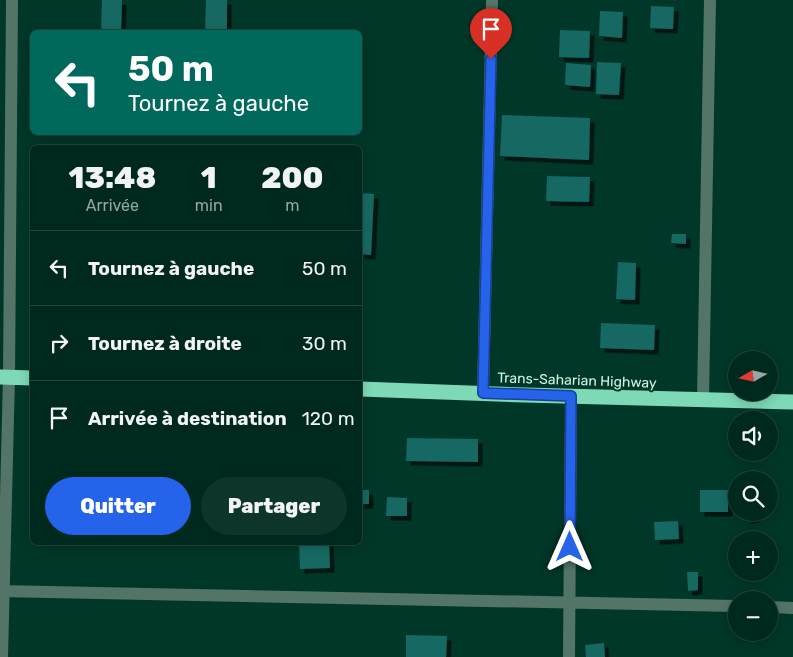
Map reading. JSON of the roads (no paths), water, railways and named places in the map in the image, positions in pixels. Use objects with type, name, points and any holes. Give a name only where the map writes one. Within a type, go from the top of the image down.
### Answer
[{"type":"highway","points":[[4,377],[30,378]]},
{"type":"highway","name":"Trans-Saharian Highway","points":[[362,389],[793,402]]},
{"type":"street","points":[[2,657],[4,377],[12,0]]},
{"type":"street","points":[[483,393],[492,0]]},
{"type":"street","points":[[703,399],[710,0]]},
{"type":"street","points":[[569,657],[571,396]]},
{"type":"street","points":[[2,591],[728,606]]},
{"type":"street","points":[[778,607],[793,608]]}]
